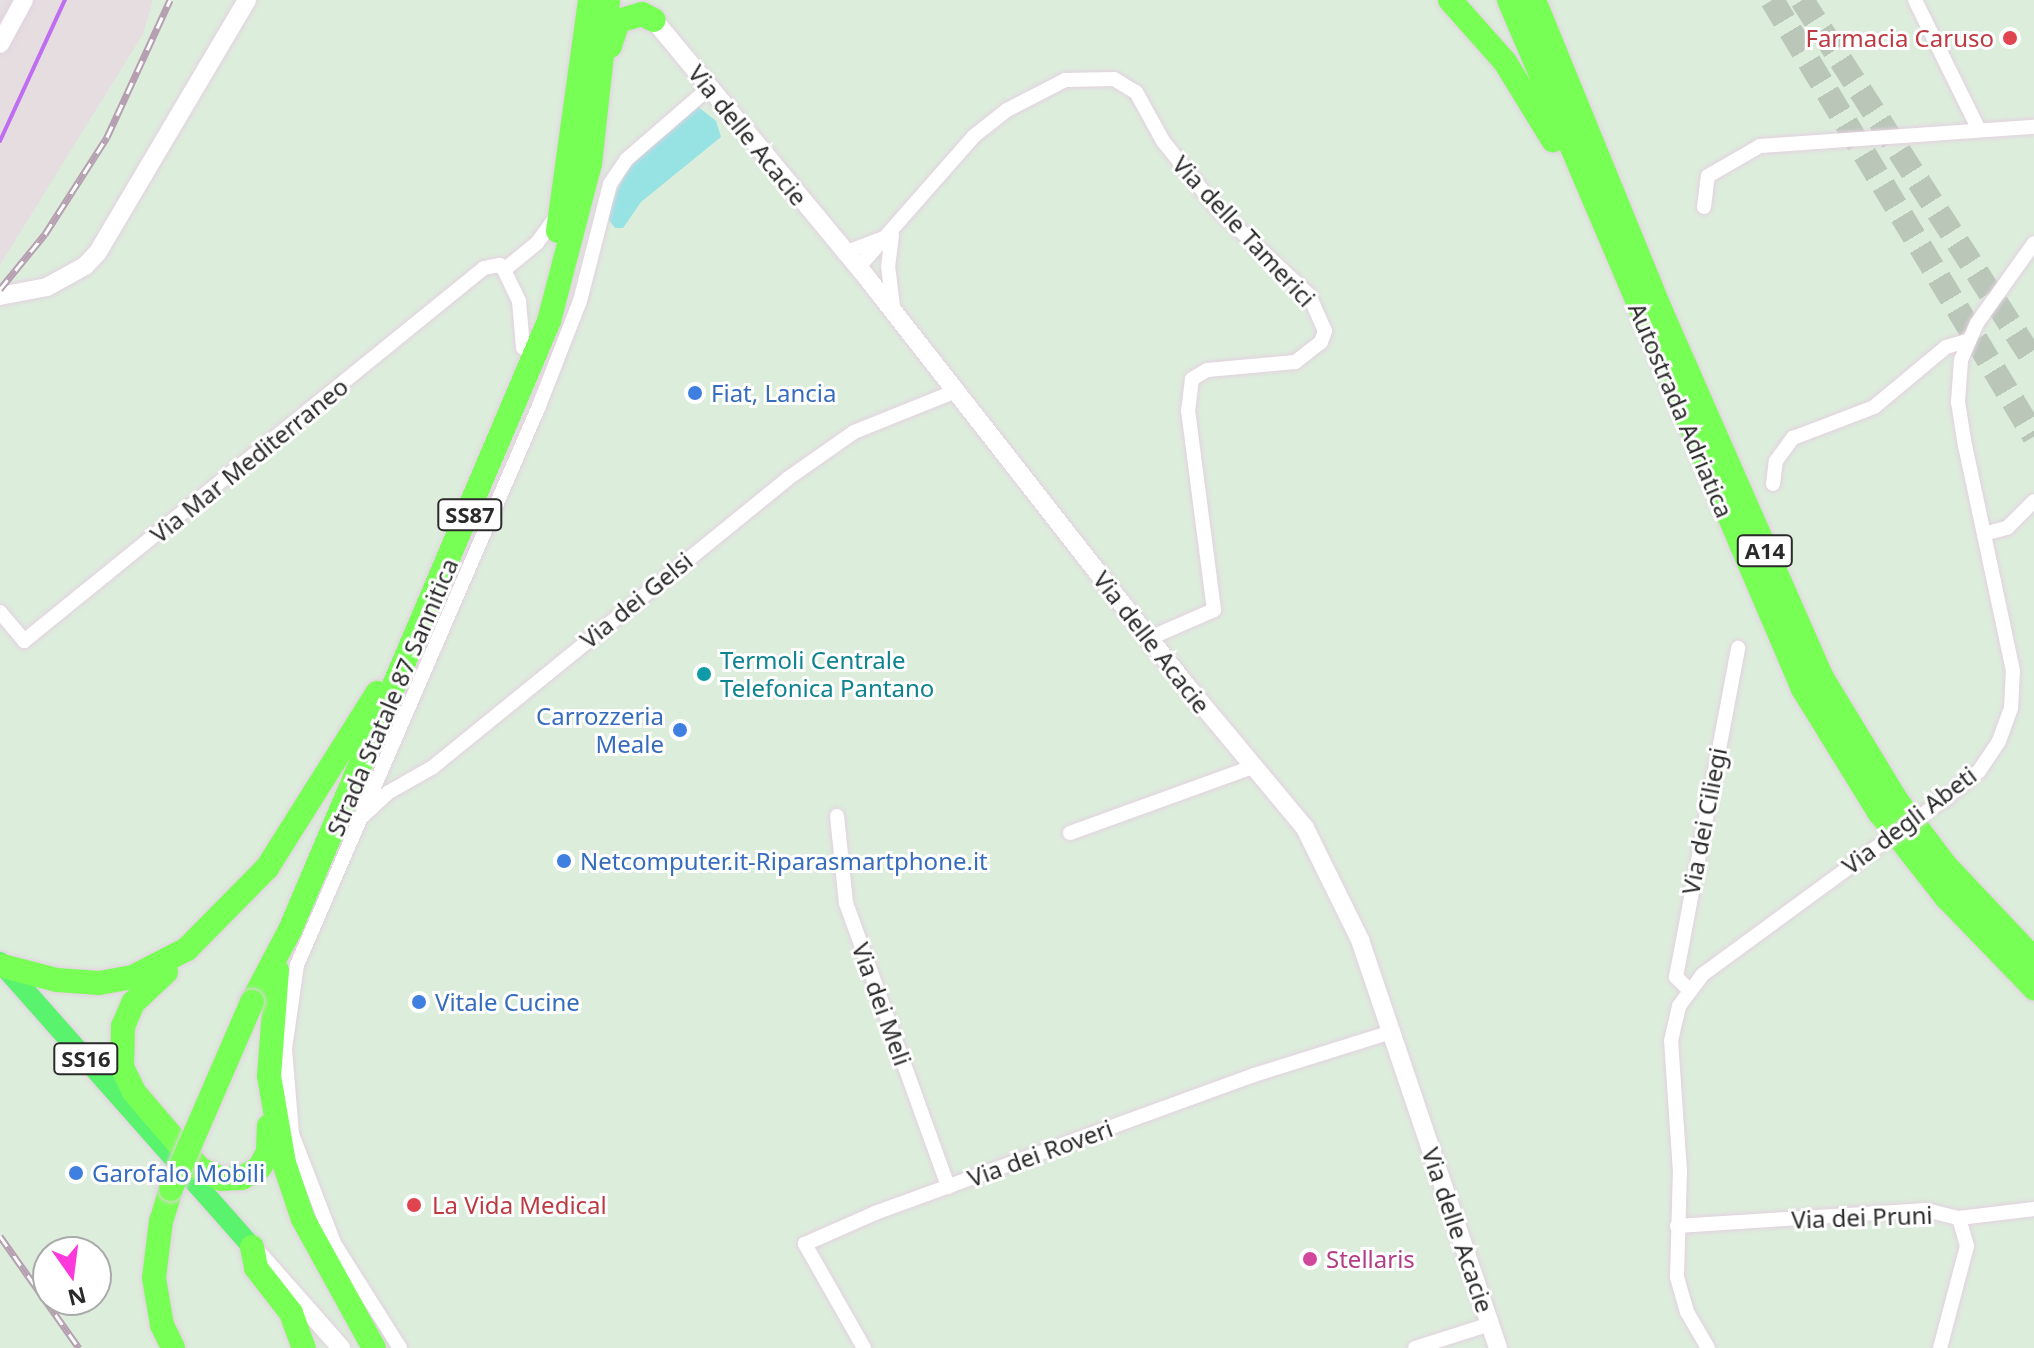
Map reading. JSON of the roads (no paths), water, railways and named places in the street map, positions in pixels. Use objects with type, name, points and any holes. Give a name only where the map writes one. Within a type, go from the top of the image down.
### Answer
[{"type":"highway","name":"Strada Statale 87 Sannitica","points":[[377,693],[523,348],[563,207],[590,0]]},
{"type":"highway","name":"Strada Statale 87 Sannitica","points":[[290,930],[529,375],[557,295],[587,179],[608,0]]},
{"type":"highway","points":[[1450,0],[1505,62],[1545,123],[1644,345],[1703,460]]},
{"type":"highway","name":"Autostrada Adriatica","points":[[1509,0],[1803,689],[1879,812],[1946,897],[2034,988]]},
{"type":"highway","name":"Autostrada Adriatica","points":[[1534,0],[1667,326],[1821,676],[1897,801],[1946,866],[2034,959]]},
{"type":"highway","points":[[1541,0],[1575,97]]},
{"type":"highway","name":"SS87","points":[[600,84],[618,21],[648,10]]},
{"type":"highway","name":"SS87","points":[[252,1002],[377,693]]},
{"type":"highway","points":[[2,964],[57,980],[99,983],[133,977],[172,958],[231,910],[267,868],[377,693]]},
{"type":"highway","points":[[173,1348],[158,1312],[154,1278],[161,1221],[171,1189],[252,1002],[290,930]]},
{"type":"highway","points":[[172,958],[167,972],[133,1003],[123,1026],[122,1067],[134,1092],[200,1169],[221,1179],[242,1178],[265,1161],[271,1108],[269,1019],[275,975],[290,930]]},
{"type":"highway","points":[[271,1108],[303,1219],[374,1348]]},
{"type":"highway","points":[[252,1247],[256,1268],[291,1313],[304,1348]]},
{"type":"main road","name":"SS16","points":[[2,964],[252,1247]]},
{"type":"street","points":[[0,44],[24,0]]},
{"type":"street","points":[[0,296],[47,287],[85,266],[98,252],[247,0]]},
{"type":"street","points":[[1915,0],[1979,130]]},
{"type":"street","name":"Via delle Acacie","points":[[648,10],[863,274],[1252,767],[1305,828],[1329,869],[1391,1032],[1498,1348]]},
{"type":"street","name":"Via delle Tamerici","points":[[863,274],[965,145],[1007,110],[1065,80],[1114,79],[1136,92],[1163,141],[1218,210],[1309,295],[1325,331],[1321,342],[1295,362],[1207,370],[1192,379],[1186,393],[1214,610],[1150,638]]},
{"type":"street","points":[[400,1348],[334,1243],[292,1134],[285,1091],[288,1010],[297,965],[345,848],[539,406],[580,301],[610,184],[627,159],[710,87]]},
{"type":"street","points":[[1704,207],[1708,176],[1760,146],[2034,127]]},
{"type":"street","points":[[523,348],[519,301],[504,270],[537,243],[563,207]]},
{"type":"street","points":[[844,253],[892,235],[888,266],[894,314]]},
{"type":"street","name":"Via degli Abeti","points":[[1688,989],[1946,798],[1979,771],[1999,741],[2011,708],[2013,671],[1958,402],[1967,341],[2034,243]]},
{"type":"street","name":"Via Mar Mediterraneo","points":[[0,612],[24,641],[484,268],[500,265],[504,270]]},
{"type":"street","points":[[863,274],[888,266]]},
{"type":"street","points":[[1773,484],[1776,461],[1793,438],[1874,407],[1946,347],[1967,341]]},
{"type":"street","name":"Via dei Gelsi","points":[[345,848],[363,816],[389,792],[433,767],[787,479],[854,432],[956,391]]},
{"type":"street","points":[[1984,534],[2007,528],[2034,501]]},
{"type":"street","name":"Via dei Ciliegi","points":[[1688,989],[1676,977],[1738,648]]},
{"type":"street","points":[[1070,833],[1252,767]]},
{"type":"street","name":"Via dei Meli","points":[[837,816],[846,903],[948,1187]]},
{"type":"street","points":[[1688,989],[1671,1041],[1680,1172],[1677,1226],[1680,1295],[1708,1348]]},
{"type":"street","name":"Via dei Roveri","points":[[864,1348],[805,1244],[948,1187],[1254,1075],[1391,1032]]},
{"type":"street","points":[[1959,1218],[2034,1209]]},
{"type":"street","name":"Via dei Pruni","points":[[1677,1226],[1926,1210],[1959,1218],[1967,1246],[1940,1348]]},
{"type":"street","name":"SS16","points":[[252,1247],[341,1348]]},
{"type":"street","points":[[1415,1348],[1490,1324]]},
{"type":"waterway","points":[[0,141],[65,0]]},
{"type":"tunnel","points":[[1772,0],[2034,436]]},
{"type":"tunnel","points":[[1802,0],[2034,361]]},
{"type":"railway","points":[[0,289],[45,234],[107,137],[170,0]]},
{"type":"railway","points":[[0,1236],[79,1348]]},
{"type":"place","name":"Farmacia Caruso","points":[[2010,38]]},
{"type":"place","name":"Fiat, Lancia","points":[[695,393]]},
{"type":"place","name":"Termoli Centrale Telefonica Pantano","points":[[704,674]]},
{"type":"place","name":"Carrozzeria Meale","points":[[680,730]]},
{"type":"place","name":"Netcomputer.it-Riparasmartphone.it","points":[[564,861]]},
{"type":"place","name":"Vitale Cucine","points":[[419,1002]]},
{"type":"place","name":"Garofalo Mobili","points":[[76,1173]]},
{"type":"place","name":"La Vida Medical","points":[[414,1205]]},
{"type":"place","name":"Stellaris","points":[[1310,1259]]}]
